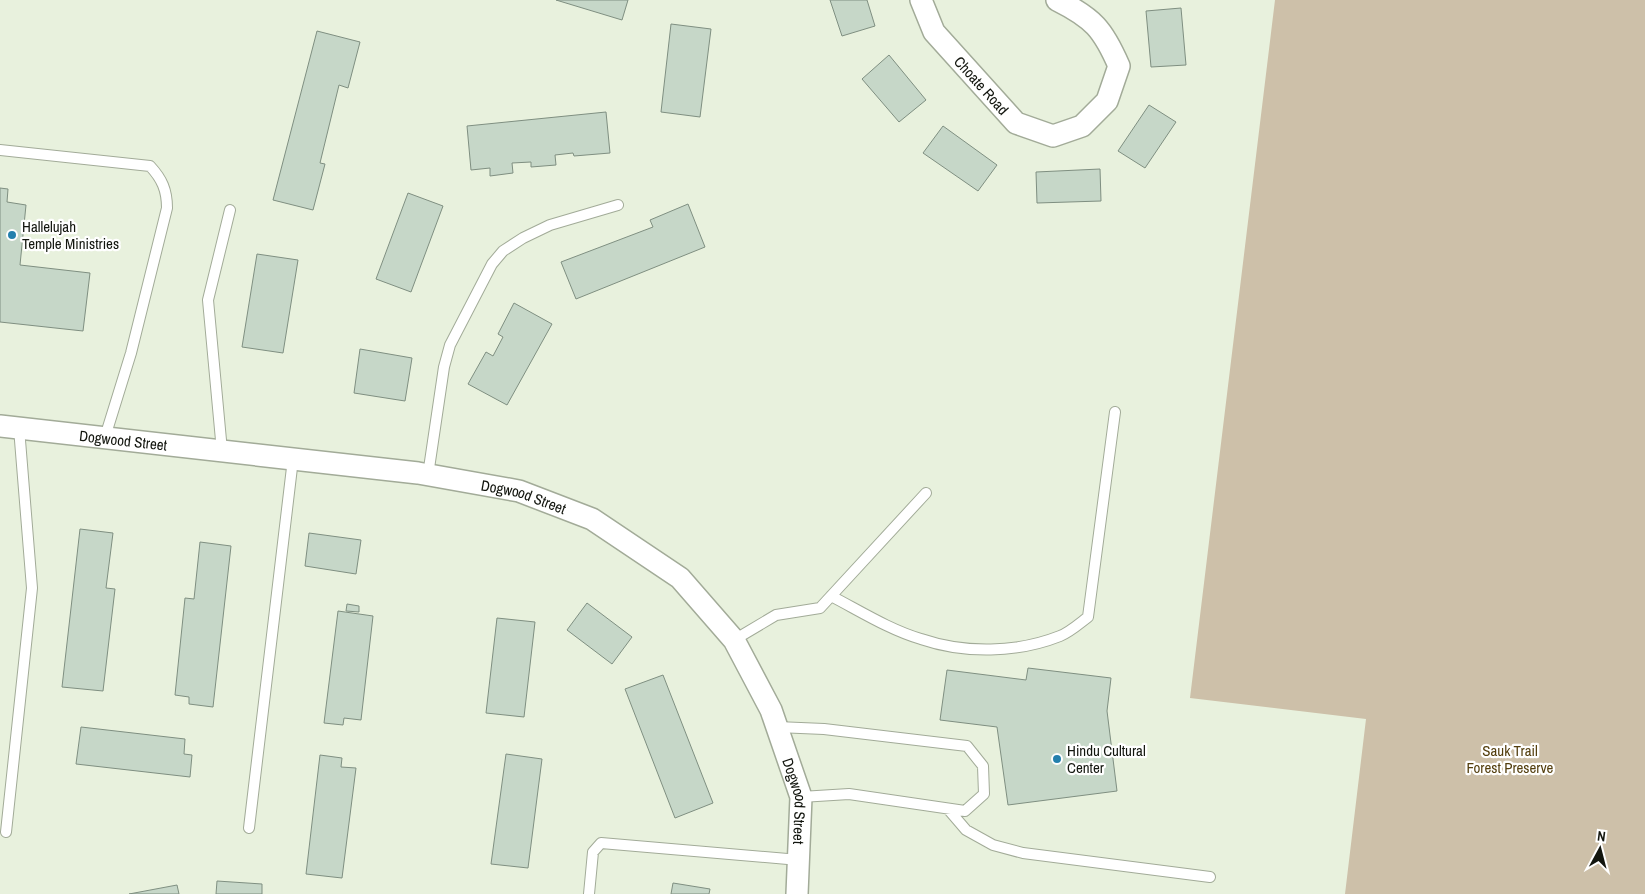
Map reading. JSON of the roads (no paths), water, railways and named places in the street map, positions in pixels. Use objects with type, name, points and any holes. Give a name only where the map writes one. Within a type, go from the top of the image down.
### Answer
[{"type":"street","name":"Choate Road","points":[[921,0],[934,32],[1016,123],[1053,136],[1082,126],[1107,100],[1119,66],[1106,36],[1079,11],[1056,0]]},
{"type":"street","name":"Dogwood Street","points":[[9,427],[428,475],[518,491],[592,519],[680,578],[734,640],[771,710],[800,797],[797,894]]},
{"type":"lane","points":[[0,150],[150,166],[162,178],[167,194],[167,208],[131,353],[105,438]]},
{"type":"lane","points":[[428,475],[444,368],[450,345],[492,264],[503,251],[523,238],[550,225],[618,205]]},
{"type":"lane","points":[[222,451],[208,300],[230,210]]},
{"type":"lane","points":[[831,596],[920,639],[953,647],[991,650],[1036,644],[1062,636],[1088,617],[1115,412]]},
{"type":"lane","points":[[6,832],[32,588],[9,427]]},
{"type":"lane","points":[[249,828],[293,459]]},
{"type":"lane","points":[[734,640],[776,615],[820,608],[926,493]]},
{"type":"lane","points":[[777,727],[824,729],[967,746],[983,766],[984,794],[965,811],[849,794],[800,797]]},
{"type":"lane","points":[[948,809],[966,830],[993,845],[1023,853],[1210,877]]},
{"type":"lane","points":[[589,894],[593,852],[601,843],[799,860]]},
{"type":"place","name":"Hallelujah Temple Ministries","points":[[12,235]]},
{"type":"place","name":"Hindu Cultural Center","points":[[1057,759]]},
{"type":"park label","name":"Sauk Trail Forest Preserve","points":[[1510,758]]}]
